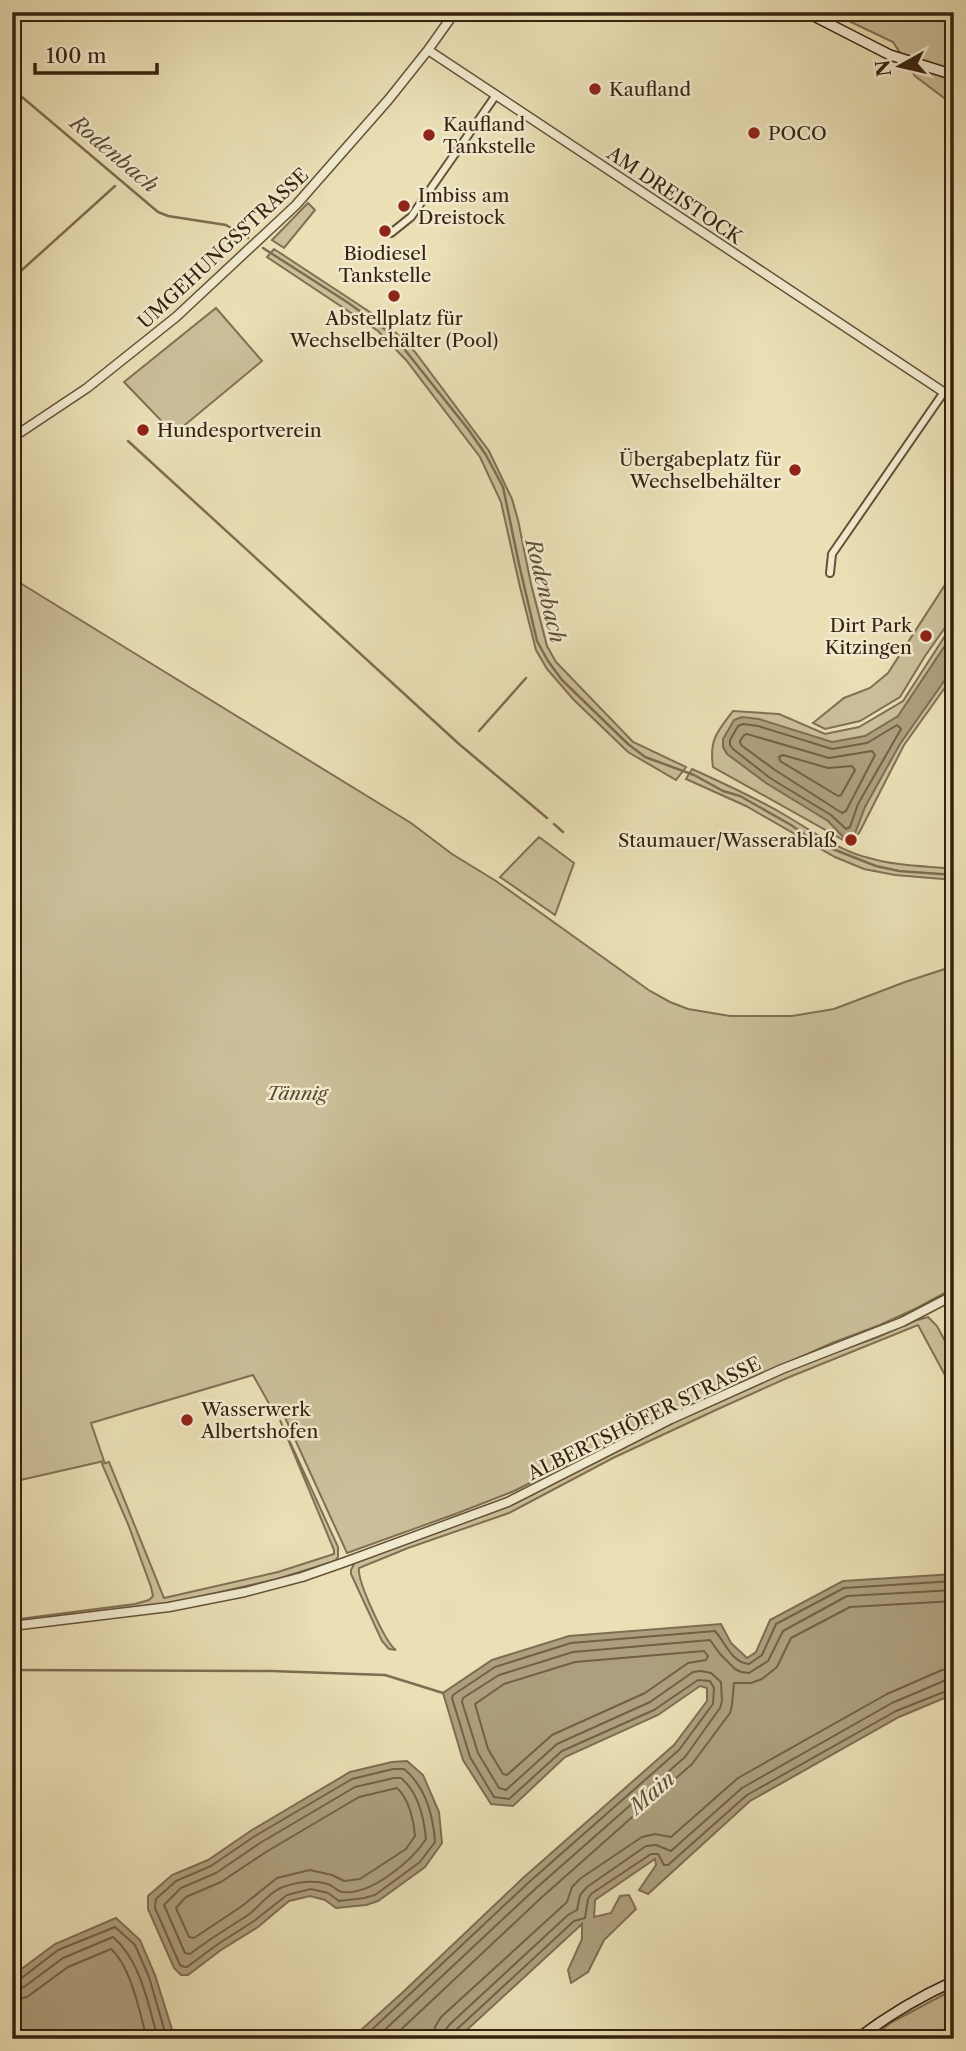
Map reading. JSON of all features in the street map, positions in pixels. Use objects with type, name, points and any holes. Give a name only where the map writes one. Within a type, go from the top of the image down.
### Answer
[{"type":"main road","points":[[806,12],[890,55],[954,75]]},
{"type":"main road","points":[[857,2039],[929,1992],[954,1981]]},
{"type":"street","points":[[428,50],[454,12]]},
{"type":"street","name":"AM DREISTOCK","points":[[428,50],[954,399]]},
{"type":"street","name":"UMGEHUNGSSTRASSE","points":[[12,438],[81,392],[176,317],[296,205],[428,50]]},
{"type":"street","points":[[391,233],[411,217],[496,95]]},
{"type":"street","points":[[830,573],[832,554],[944,392]]},
{"type":"street","name":"ALBERTSHÖFER STRASSE","points":[[12,1626],[178,1605],[245,1592],[345,1562],[508,1502],[671,1419],[782,1369],[902,1322],[954,1296]]},
{"type":"green space","points":[[830,12],[954,12],[954,103],[915,76],[893,42]]},
{"type":"green space","points":[[308,203],[315,210],[284,248],[272,240]]},
{"type":"green space","points":[[274,249],[385,322],[415,352],[489,451],[512,499],[547,646],[556,662],[633,742],[686,767],[676,780],[628,752],[573,699],[547,669],[536,650],[501,502],[480,457],[406,360],[378,331],[267,257]]},
{"type":"green space","points":[[216,308],[262,361],[174,434],[124,382]]},
{"type":"green space","name":"Dirt Park Kitzingen","points":[[954,571],[954,615],[900,697],[860,721],[825,729],[813,723],[844,698],[870,688],[888,673]]},
{"type":"green space","name":"Tännig","points":[[12,578],[411,823],[650,991],[670,1002],[688,1009],[730,1016],[792,1016],[834,1009],[954,966],[954,1288],[880,1325],[832,1343],[616,1440],[514,1491],[347,1553],[283,1413],[276,1416],[253,1375],[91,1423],[104,1461],[12,1482]]},
{"type":"green space","points":[[954,622],[954,675],[904,745],[859,833],[847,842],[713,767],[713,743],[733,711],[779,714],[825,734],[859,727],[903,701]]},
{"type":"green space","points":[[692,769],[761,802],[846,850],[890,863],[954,869],[954,880],[895,875],[864,869],[835,857],[746,806],[686,779]]},
{"type":"green space","points":[[539,837],[574,863],[555,915],[500,877]]},
{"type":"green space","points":[[928,1317],[937,1326],[954,1358],[954,1392],[918,1325],[787,1378],[613,1458],[509,1513],[359,1568],[373,1612],[396,1650],[389,1649],[382,1641],[351,1574],[355,1562],[519,1501],[661,1428],[800,1365]]},
{"type":"green space","points":[[280,1420],[338,1547],[335,1561],[277,1579],[177,1602],[139,1609],[12,1623],[12,1620],[135,1604],[153,1596],[128,1524],[102,1464],[109,1462],[164,1598],[278,1572],[334,1554]]},
{"type":"green space","points":[[954,1989],[954,2039],[869,2039],[892,2022]]},
{"type":"water","points":[[954,632],[954,667],[900,744],[865,807],[854,836],[847,841],[828,821],[766,783],[727,754],[723,747],[723,739],[734,720],[742,717],[759,719],[832,742],[865,736],[898,716]]},
{"type":"water","name":"Main","points":[[954,1574],[954,1694],[899,1717],[750,1801],[648,1894],[639,1890],[656,1865],[655,1859],[595,1900],[594,1917],[611,1913],[620,1896],[629,1895],[636,1909],[604,1940],[588,1972],[571,1983],[568,1970],[582,1939],[582,1924],[457,2039],[351,2039],[523,1878],[674,1745],[707,1701],[707,1688],[700,1686],[658,1715],[565,1757],[513,1806],[491,1804],[463,1760],[443,1693],[492,1660],[569,1636],[721,1624],[731,1643],[747,1658],[756,1652],[770,1620],[843,1581]]},
{"type":"water","points":[[407,1761],[423,1775],[439,1812],[442,1843],[425,1867],[378,1901],[366,1905],[336,1908],[325,1900],[310,1896],[289,1901],[258,1927],[188,1975],[181,1975],[174,1968],[148,1909],[148,1896],[172,1875],[208,1860],[252,1830],[350,1772]]},
{"type":"water","points":[[116,1918],[140,1940],[155,1975],[175,2039],[12,2039],[12,1976],[55,1944]]},
{"type":"waterway","name":"Rodenbach","points":[[12,84],[22,97],[158,212],[226,225],[248,238]]},
{"type":"waterway","points":[[12,279],[115,186]]},
{"type":"waterway","name":"Rodenbach","points":[[263,248],[393,335],[468,429],[503,487],[537,641],[562,680],[628,744],[645,757],[740,796],[815,842],[876,866],[899,871],[954,875]]},
{"type":"waterway","points":[[128,441],[459,744],[547,818]]},
{"type":"waterway","points":[[479,731],[526,678]]},
{"type":"waterway","points":[[554,824],[563,832]]},
{"type":"waterway","points":[[12,1670],[271,1671],[385,1675],[443,1693]]},
{"type":"place","name":"Kaufland","points":[[595,89]]},
{"type":"place","name":"POCO","points":[[754,133]]},
{"type":"place","name":"Kaufland Tankstelle","points":[[429,135]]},
{"type":"place","name":"Imbiss am Dreistock","points":[[404,206]]},
{"type":"place","name":"Biodiesel Tankstelle","points":[[385,231]]},
{"type":"place","name":"Abstellplatz für Wechselbehälter (Pool)","points":[[394,296]]},
{"type":"place","name":"Hundesportverein","points":[[143,430]]},
{"type":"place","name":"Übergabeplatz für Wechselbehälter","points":[[795,470]]},
{"type":"place","name":"Dirt Park Kitzingen","points":[[926,636]]},
{"type":"place","name":"Staumauer/Wasserablaß","points":[[851,840]]},
{"type":"place","name":"Wasserwerk Albertshofen","points":[[187,1420]]}]
